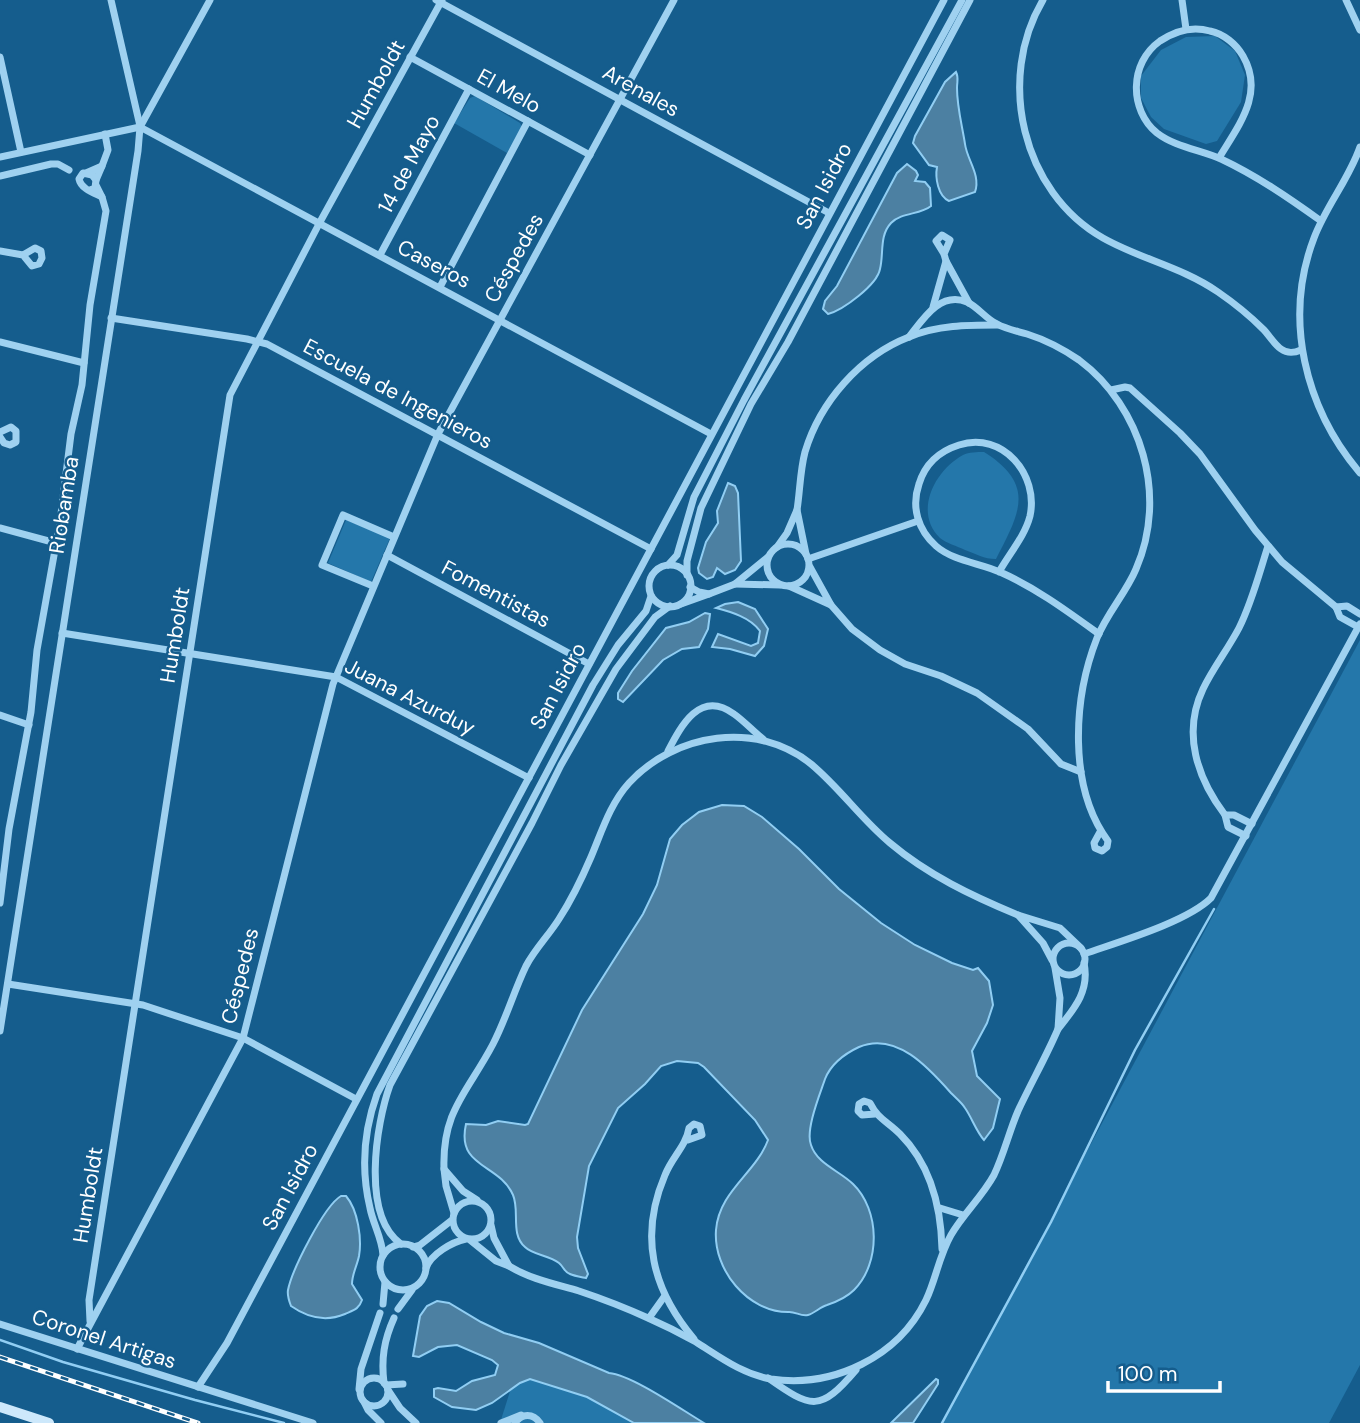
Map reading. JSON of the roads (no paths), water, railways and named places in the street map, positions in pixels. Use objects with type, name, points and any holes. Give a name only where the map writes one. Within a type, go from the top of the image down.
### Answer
[{"type":"main road","points":[[0,1407],[49,1423]]},
{"type":"street","points":[[0,157],[140,127],[111,0]]},
{"type":"street","name":"Riobamba","points":[[0,1031],[140,127],[210,0]]},
{"type":"street","name":"Céspedes","points":[[77,1349],[243,1038],[335,677],[438,435],[674,0]]},
{"type":"street","name":"San Isidro","points":[[198,1387],[227,1343],[944,0]]},
{"type":"street","points":[[962,0],[694,497],[677,555],[668,565],[652,574],[649,585],[652,596],[659,604],[673,606],[736,584],[774,551],[791,545],[801,549],[831,605],[852,629],[905,664],[941,676],[977,693],[1028,729],[1061,764],[1081,772]]},
{"type":"street","points":[[467,932],[615,669],[656,617],[686,598],[690,587],[687,561],[701,508],[755,387],[788,342],[970,0]]},
{"type":"street","points":[[1043,0],[1032,22],[1024,49],[1020,106],[1028,144],[1040,172],[1054,192],[1080,222],[1102,237],[1187,273],[1241,309],[1282,349],[1292,353],[1301,350]]},
{"type":"street","points":[[1182,0],[1186,29]]},
{"type":"street","points":[[1346,0],[1360,30]]},
{"type":"street","name":"Arenales","points":[[440,1],[829,213]]},
{"type":"street","name":"Humboldt","points":[[90,1323],[89,1300],[228,404],[234,387],[320,222],[440,1]]},
{"type":"street","points":[[1219,158],[1249,107],[1251,73],[1241,52],[1227,39],[1211,31],[1186,29],[1158,42],[1146,55],[1136,80],[1138,106],[1147,123],[1162,137],[1219,158],[1275,188],[1321,221]]},
{"type":"street","points":[[0,57],[21,152]]},
{"type":"street","name":"El Melo","points":[[410,57],[590,155]]},
{"type":"street","name":"14 de Mayo","points":[[380,255],[469,89]]},
{"type":"street","points":[[440,287],[528,121]]},
{"type":"street","name":"Caseros","points":[[140,127],[711,434]]},
{"type":"street","points":[[94,185],[108,150],[106,134]]},
{"type":"street","points":[[1360,147],[1321,221],[1309,254],[1300,316],[1301,350],[1312,390],[1338,443],[1360,472]]},
{"type":"street","points":[[0,176],[51,164],[92,175],[106,211],[90,305],[85,363],[43,613],[29,725],[9,829],[0,903]]},
{"type":"street","points":[[79,182],[85,173],[102,166]]},
{"type":"street","points":[[69,170],[79,182],[94,185]]},
{"type":"street","points":[[0,251],[23,255]]},
{"type":"street","points":[[909,337],[933,307],[945,258],[969,303],[999,326]]},
{"type":"street","points":[[933,307],[950,301],[969,303]]},
{"type":"street","name":"Escuela de Ingenieros","points":[[111,318],[258,341],[651,549]]},
{"type":"street","points":[[831,605],[775,582],[768,572],[768,561],[787,533],[797,510],[805,453],[825,409],[863,365],[909,337],[954,326],[999,326],[1030,335],[1065,351],[1088,368],[1111,390],[1124,409],[1140,446],[1147,473],[1150,508],[1145,544],[1136,571],[1099,634],[1082,695],[1078,738],[1081,772],[1100,832]]},
{"type":"street","points":[[0,342],[85,363]]},
{"type":"street","points":[[1082,951],[1199,909],[1211,898],[1359,626],[1340,617],[1336,607],[1296,575],[1268,546],[1214,471],[1181,433],[1130,388],[1111,390]]},
{"type":"street","points":[[999,572],[1023,532],[1031,509],[1031,487],[1015,459],[1007,453],[990,445],[972,443],[955,446],[938,456],[926,469],[919,484],[916,503],[918,521],[927,536],[942,550],[999,572],[1050,599],[1099,634]]},
{"type":"street","points":[[736,584],[785,586],[803,580],[808,560],[797,510]]},
{"type":"street","points":[[373,586],[322,565],[343,515],[394,537]]},
{"type":"street","points":[[808,560],[918,521]]},
{"type":"street","points":[[0,528],[56,543]]},
{"type":"street","points":[[1246,836],[1225,823],[1225,815],[1209,793],[1199,771],[1193,736],[1196,712],[1208,679],[1240,626],[1268,546]]},
{"type":"street","name":"Fomentistas","points":[[387,555],[589,664]]},
{"type":"street","points":[[668,565],[679,567],[688,575]]},
{"type":"street","points":[[690,587],[709,594]]},
{"type":"street","points":[[383,1304],[385,1282],[380,1267],[383,1245],[367,1196],[365,1160],[368,1124],[593,685],[618,645],[646,611],[652,596]]},
{"type":"street","points":[[1336,607],[1347,606],[1360,614]]},
{"type":"street","points":[[1346,621],[1352,617],[1352,609]]},
{"type":"street","name":"Juana Azurduy","points":[[62,633],[335,677],[529,778]]},
{"type":"street","points":[[668,751],[685,719],[699,709],[726,709],[764,740],[808,762],[870,826],[910,859],[951,884],[1018,915],[1060,928],[1082,951],[1084,963],[1086,985],[1081,997],[1058,1029],[1031,1081],[993,1176],[963,1215],[942,1250],[933,1284],[914,1320],[882,1352],[841,1374],[807,1380],[768,1378]]},
{"type":"street","points":[[0,715],[29,725]]},
{"type":"street","points":[[764,740],[724,737],[668,751],[642,770],[618,797],[603,825],[582,877],[525,968],[496,1040],[451,1115],[445,1136],[446,1186],[455,1230],[496,1261],[531,1277],[595,1296],[649,1318],[729,1364],[768,1378],[797,1398],[819,1402],[836,1392],[859,1366]]},
{"type":"street","points":[[544,778],[552,782]]},
{"type":"street","points":[[1225,815],[1230,814],[1252,824]]},
{"type":"street","points":[[1234,830],[1240,825],[1239,818]]},
{"type":"street","points":[[1018,915],[1043,943],[1061,974],[1070,975],[1080,971],[1084,963]]},
{"type":"street","points":[[1058,1029],[1060,998],[1054,964],[1055,951],[1064,944],[1073,944],[1082,951]]},
{"type":"street","points":[[8,984],[136,1003],[243,1038],[356,1099]]},
{"type":"street","points":[[387,1083],[377,1135],[376,1187],[388,1230],[401,1244],[413,1247],[422,1255],[426,1268]]},
{"type":"street","points":[[875,1114],[901,1135],[920,1160],[940,1208],[942,1250]]},
{"type":"street","points":[[688,1140],[667,1170],[652,1220],[655,1268],[664,1297],[696,1343]]},
{"type":"street","points":[[444,1169],[463,1191],[488,1210],[494,1238],[509,1266]]},
{"type":"street","points":[[413,1247],[420,1245],[453,1216],[463,1203],[480,1203]]},
{"type":"street","points":[[940,1208],[963,1215]]},
{"type":"street","points":[[398,1309],[424,1277],[430,1259],[458,1240],[483,1236],[491,1221]]},
{"type":"street","points":[[383,1255],[401,1244]]},
{"type":"street","points":[[385,1282],[399,1290],[415,1287]]},
{"type":"street","points":[[649,1318],[664,1297]]},
{"type":"street","points":[[380,1313],[359,1382],[368,1410],[381,1423]]},
{"type":"street","points":[[362,1398],[372,1406],[380,1405],[387,1398],[383,1354],[394,1318]]},
{"type":"street","name":"Coronel Artigas","points":[[0,1324],[313,1423]]},
{"type":"street","points":[[374,1328],[388,1332]]},
{"type":"street","points":[[362,1398],[362,1385],[368,1380],[376,1379],[386,1386],[406,1415],[416,1423]]},
{"type":"street","points":[[386,1386],[403,1384]]},
{"type":"street","points":[[502,1423],[519,1415],[529,1415],[540,1423]]},
{"type":"street","points":[[515,1423],[521,1417],[529,1415]]},
{"type":"waterway","points":[[942,1423],[1051,1222],[1135,1050],[1214,909]]},
{"type":"waterway","points":[[0,1340],[63,1362],[284,1423]]},
{"type":"railway","points":[[0,1357],[198,1423]]}]
